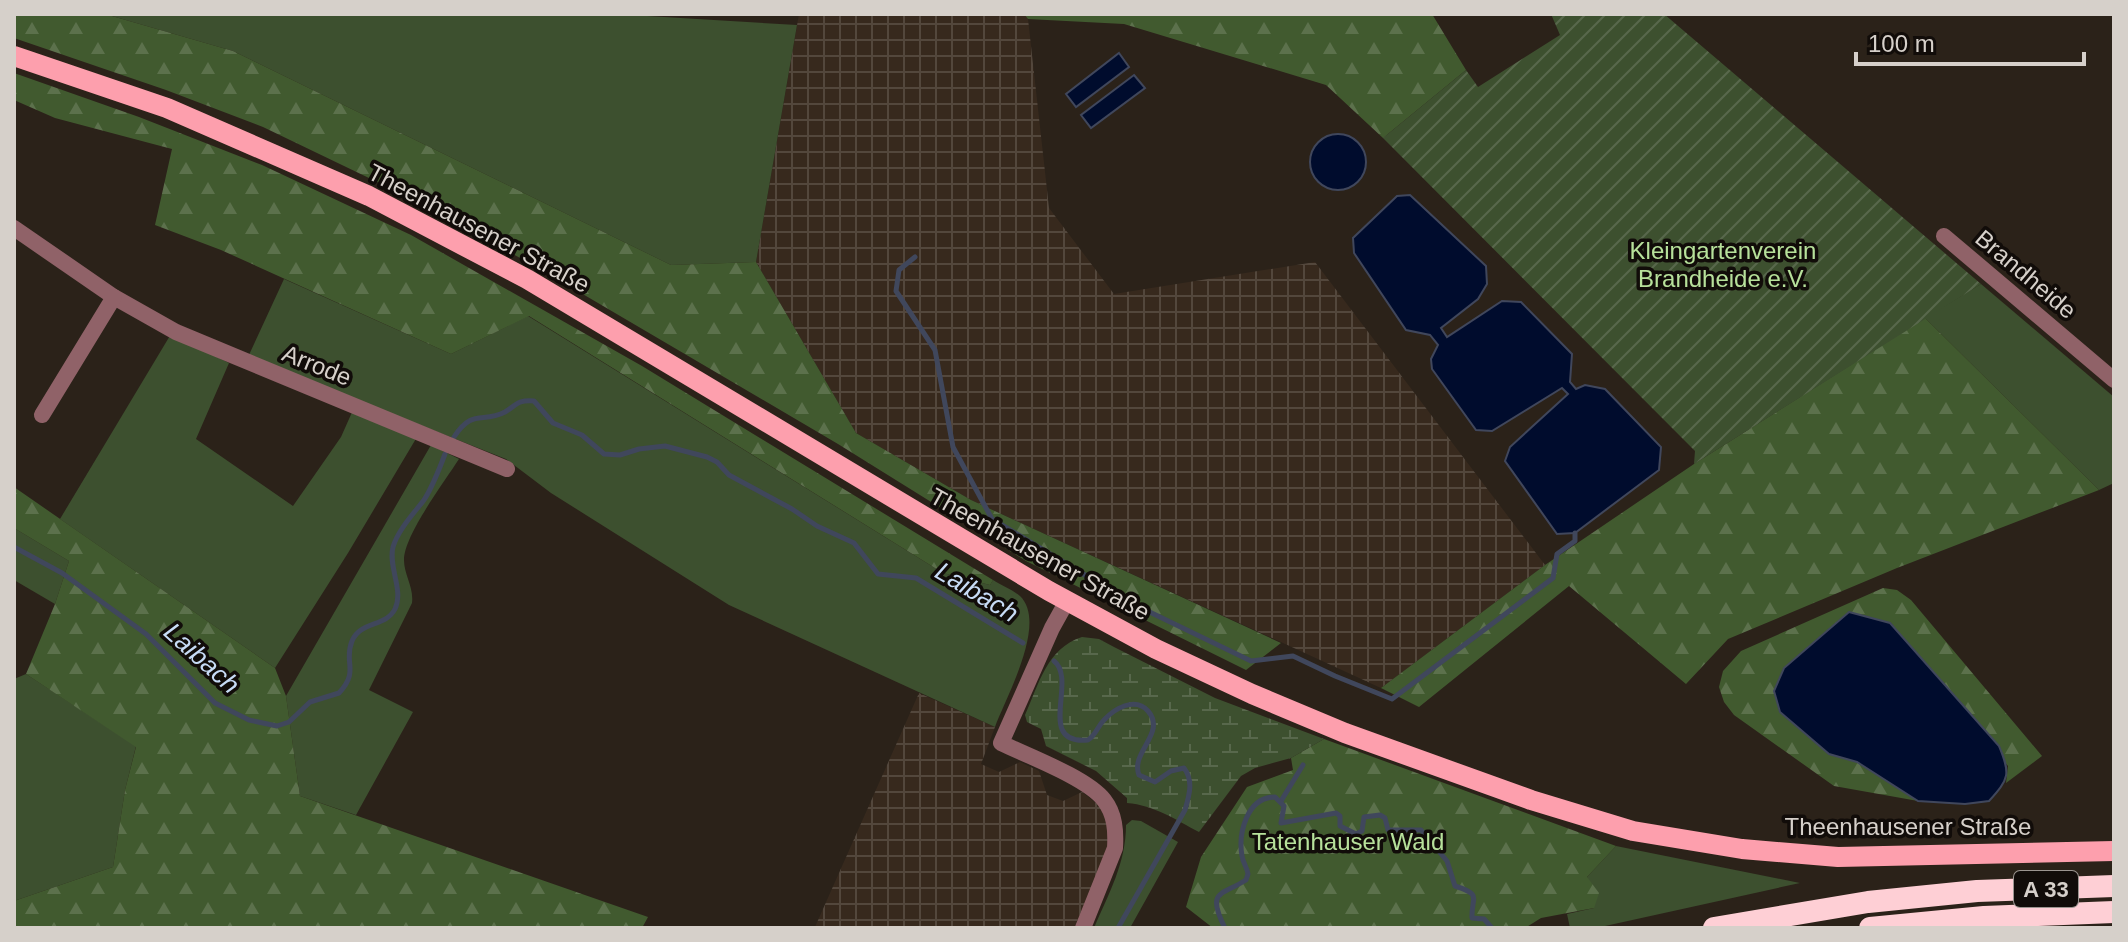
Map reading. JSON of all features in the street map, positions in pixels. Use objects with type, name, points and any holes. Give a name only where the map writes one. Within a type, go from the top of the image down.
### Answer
[{"type":"highway","name":"A 33","points":[[1714,928],[1868,902],[1977,891],[2114,886]]},
{"type":"highway","name":"A 33","points":[[1870,928],[1984,917],[2114,912]]},
{"type":"main road","name":"Theenhausener Straße","points":[[14,56],[167,108],[382,203],[527,279],[899,504],[1067,601],[1169,655],[1345,733],[1531,800],[1633,831],[1742,849],[1838,857],[2114,851]]},
{"type":"street","name":"Arrode","points":[[14,228],[114,297],[176,332],[507,469]]},
{"type":"street","name":"Brandheide","points":[[1944,236],[2114,380]]},
{"type":"street","points":[[42,415],[114,297]]},
{"type":"street","points":[[1067,601],[1001,743],[1065,773],[1106,802],[1112,814],[1115,848],[1083,928]]},
{"type":"shaded area","points":[[799,14],[1024,14],[1028,19],[1049,208],[1114,294],[1315,262],[1545,565],[1381,688],[971,500],[856,433],[756,262]]},
{"type":"shaded area","points":[[919,693],[995,727],[981,764],[999,772],[1020,762],[1039,771],[1047,795],[1063,801],[1082,792],[1101,807],[1109,829],[1107,852],[1074,928],[815,927]]},
{"type":"green space","points":[[14,14],[105,14],[233,51],[671,265],[756,262],[856,433],[971,500],[1281,643],[1246,670],[1026,561],[838,444],[535,266],[396,191],[263,127],[14,38]]},
{"type":"green space","points":[[105,14],[614,14],[797,25],[756,262],[671,265],[233,51]]},
{"type":"green space","points":[[1024,14],[1432,14],[1466,70],[1383,138],[1326,85],[1124,24],[1028,19]]},
{"type":"green space","name":"Kleingartenverein Brandheide e.V.","points":[[1551,14],[1664,14],[1981,284],[1694,464],[1695,451],[1383,138],[1466,70],[1478,87],[1560,35]]},
{"type":"green space","points":[[14,73],[262,165],[411,235],[642,366],[993,580],[990,585],[943,573],[529,316],[451,354],[221,250],[155,225],[172,149],[55,118],[14,100]]},
{"type":"green space","points":[[284,279],[451,354],[528,316],[943,573],[990,585],[993,580],[1014,592],[1027,608],[1027,641],[995,727],[729,605],[551,493],[506,459],[248,357]]},
{"type":"green space","points":[[1981,284],[2114,397],[2114,483],[2099,490],[1925,318]]},
{"type":"green space","points":[[1925,318],[2099,490],[1897,568],[1728,639],[1686,684],[1569,586],[1419,707],[1381,688],[1545,565],[1694,464]]},
{"type":"green space","points":[[171,334],[229,363],[196,439],[293,506],[341,437],[353,410],[417,437],[275,668],[60,519]]},
{"type":"green space","points":[[431,445],[459,459],[426,508],[406,549],[404,560],[412,603],[369,690],[413,712],[356,815],[300,796],[286,696]]},
{"type":"green space","points":[[14,487],[275,668],[286,696],[300,796],[648,917],[642,928],[14,928],[14,901],[113,867],[125,790],[136,747],[26,674],[69,561],[14,528]]},
{"type":"green space","points":[[14,528],[69,561],[55,604],[14,580]]},
{"type":"green space","points":[[1883,588],[1897,590],[1911,600],[2042,756],[2006,783],[2008,766],[1891,623],[1850,612],[1784,668],[1829,754],[1857,762],[1918,801],[1834,786],[1734,715],[1724,702],[1719,687],[1723,671],[1741,651]]},
{"type":"green space","points":[[1082,637],[1099,639],[1215,698],[1324,739],[1291,758],[1255,768],[1241,776],[1199,832],[1156,810],[1127,803],[1127,798],[1096,771],[1046,746],[1041,729],[1027,722],[1025,715],[1052,658],[1070,642]]},
{"type":"green space","points":[[26,674],[136,746],[125,790],[113,867],[14,901],[14,679]]},
{"type":"green space","name":"Tatenhauser Wald","points":[[1324,739],[1616,846],[1587,877],[1599,893],[1594,908],[1541,918],[1525,928],[1213,928],[1186,907],[1201,857],[1247,787],[1293,770],[1291,758]]},
{"type":"green space","points":[[1132,820],[1141,821],[1178,842],[1130,928],[1094,928],[1120,865],[1126,825]]},
{"type":"green space","points":[[1616,846],[1800,883],[1596,928],[1570,928],[1567,914],[1594,908],[1587,877]]},
{"type":"water","points":[[1119,53],[1129,67],[1076,107],[1066,94]]},
{"type":"water","points":[[1134,75],[1145,88],[1091,128],[1081,115]]},
{"type":"water","points":[[1338,134],[1358,142],[1366,162],[1358,182],[1338,190],[1318,182],[1310,162],[1318,142]]},
{"type":"water","points":[[1410,195],[1486,266],[1487,284],[1478,299],[1441,328],[1447,337],[1502,301],[1521,302],[1572,354],[1570,382],[1576,389],[1585,385],[1605,389],[1661,447],[1659,470],[1575,533],[1557,534],[1505,461],[1510,447],[1568,394],[1562,388],[1492,431],[1476,430],[1432,369],[1431,359],[1438,345],[1430,335],[1406,330],[1354,253],[1353,238],[1397,196]]},
{"type":"water","points":[[1849,612],[1890,623],[1999,746],[2006,776],[1989,801],[1965,804],[1918,801],[1857,762],[1829,754],[1780,712],[1774,691],[1784,668]]},
{"type":"waterway","points":[[915,257],[899,270],[896,291],[935,350],[953,447],[992,519],[1133,604],[1251,661],[1293,656],[1392,699],[1553,578],[1557,554],[1575,541],[1575,533]]},
{"type":"waterway","name":"Laibach","points":[[454,437],[472,420],[497,415],[521,402],[534,401],[553,423],[582,435],[604,454],[620,455],[665,446],[707,457],[717,462],[729,475],[817,526],[854,543],[878,574],[916,578],[1023,643]]},
{"type":"waterway","name":"Laibach","points":[[14,547],[62,573],[146,634],[215,703],[249,720],[277,726],[289,722],[310,702],[339,693],[349,678],[352,641],[361,630],[386,619],[395,609],[398,594],[392,562],[393,547],[402,528],[427,495],[445,454]]},
{"type":"waterway","name":"Laibach","points":[[1054,661],[1060,670],[1062,682],[1060,722],[1064,732],[1072,739],[1088,740],[1113,712],[1131,704],[1137,705],[1148,711],[1153,719],[1151,735],[1139,758],[1139,775],[1155,782],[1171,771],[1184,768],[1189,778],[1185,810],[1118,928]]},
{"type":"waterway","points":[[1281,801],[1303,765]]},
{"type":"waterway","name":"Laibach","points":[[1225,928],[1219,916],[1217,900],[1223,892],[1246,880],[1248,874],[1241,847],[1246,818],[1257,803],[1275,797],[1284,806],[1281,823],[1336,813],[1340,816],[1340,826],[1356,834],[1362,831],[1364,817],[1380,815],[1385,818],[1388,830],[1421,830],[1447,861],[1455,886],[1469,892],[1474,898],[1472,918],[1484,919],[1492,928]]}]
